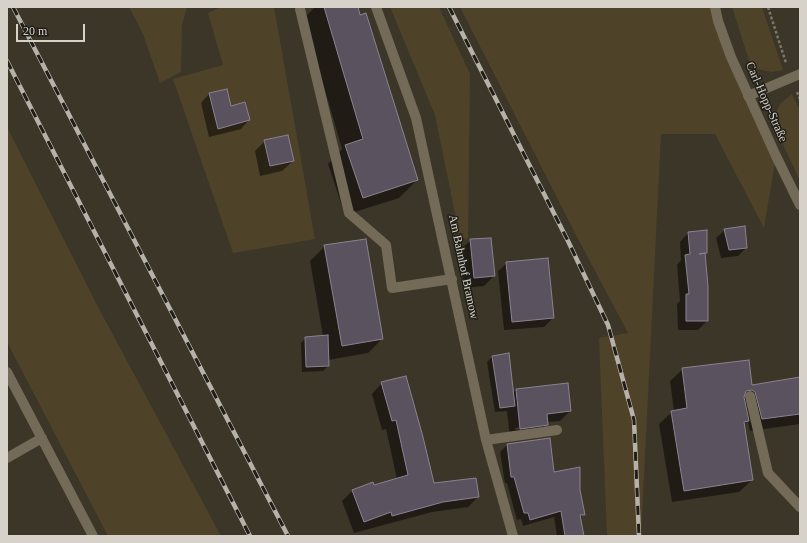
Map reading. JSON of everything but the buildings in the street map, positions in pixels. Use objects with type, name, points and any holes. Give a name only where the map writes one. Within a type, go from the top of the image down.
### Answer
[{"type":"street","name":"Am Bahnhof Bramow","points":[[376,7],[416,118],[486,440],[513,536]]},
{"type":"street","name":"Carl-Hopp-Straße","points":[[715,7],[718,21],[731,57],[800,205]]},
{"type":"street","points":[[300,8],[350,213],[386,245],[392,288],[452,279]]},
{"type":"street","points":[[748,96],[795,76]]},
{"type":"street","points":[[7,372],[93,536]]},
{"type":"street","points":[[750,396],[768,473],[800,507]]},
{"type":"street","points":[[486,440],[557,430]]},
{"type":"street","points":[[7,458],[42,438]]},
{"type":"path","points":[[768,7],[795,76],[800,99]]},
{"type":"shaded area","points":[[129,7],[187,7],[182,25],[181,72],[160,83],[143,34]]},
{"type":"shaded area","points":[[221,7],[274,7],[315,239],[233,253],[173,79],[223,65],[208,13]]},
{"type":"shaded area","points":[[390,7],[439,7],[470,74],[468,239],[460,238],[435,115]]},
{"type":"shaded area","points":[[460,7],[715,7],[776,156],[764,228],[715,134],[661,134],[641,536],[607,536],[599,338],[628,333],[575,233]]},
{"type":"shaded area","points":[[732,7],[762,7],[783,70],[772,72],[756,69],[749,60]]},
{"type":"shaded area","points":[[792,94],[800,111],[799,179],[773,123],[775,114],[781,103]]},
{"type":"shaded area","points":[[7,127],[98,307],[221,536],[108,536],[7,342]]},
{"type":"railway","points":[[13,7],[288,536]]},
{"type":"railway","points":[[449,7],[568,241],[608,325],[634,420],[639,536]]},
{"type":"railway","points":[[7,61],[250,536]]}]
